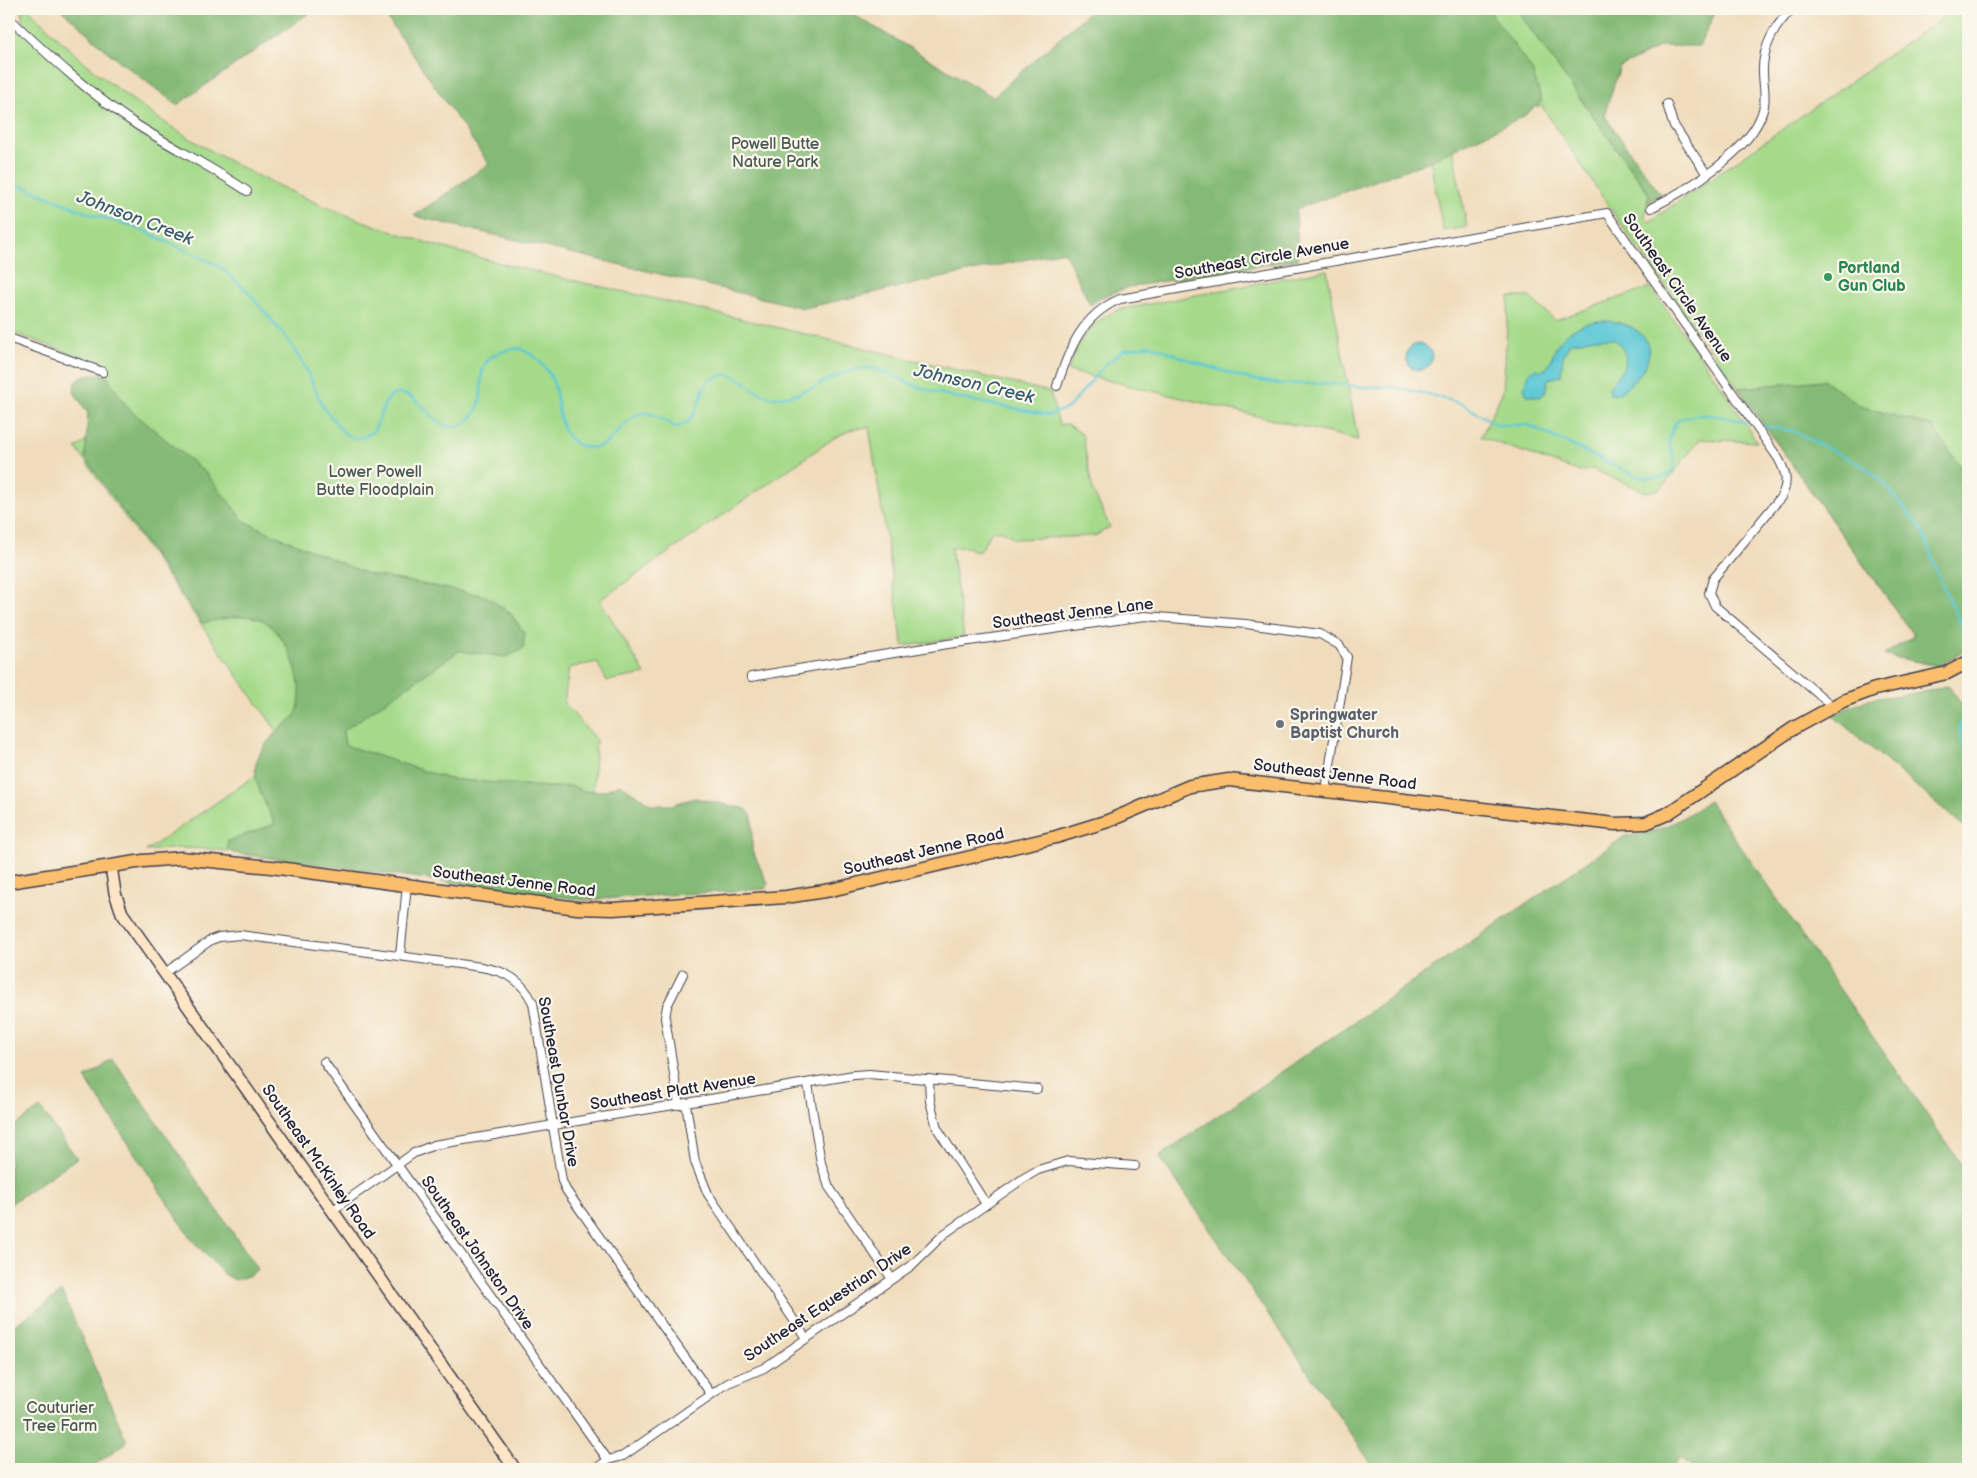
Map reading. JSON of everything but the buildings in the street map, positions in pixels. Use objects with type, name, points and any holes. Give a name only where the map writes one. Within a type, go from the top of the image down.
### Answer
[{"type":"main road","name":"Southeast Jenne Road","points":[[9,882],[161,859],[206,859],[545,904],[598,909],[796,896],[876,880],[1056,837],[1108,821],[1198,784],[1240,780],[1615,824],[1640,824],[1667,814],[1807,720],[1832,706],[1875,689],[1934,676],[1964,665]]},
{"type":"street","points":[[1651,208],[1741,148],[1758,125],[1765,103],[1762,74],[1766,49],[1778,26],[1793,9]]},
{"type":"street","points":[[9,18],[68,73],[102,100],[144,129],[247,191]]},
{"type":"street","points":[[1668,104],[1674,124],[1706,173]]},
{"type":"street","name":"Southeast Circle Avenue","points":[[1057,386],[1069,352],[1081,330],[1101,309],[1120,299],[1606,212],[1784,468],[1787,484],[1781,497],[1713,580],[1710,597],[1715,606],[1730,620],[1832,706]]},
{"type":"street","points":[[9,338],[103,372]]},
{"type":"street","name":"Southeast Jenne Lane","points":[[751,676],[948,644],[1145,616],[1246,624],[1320,634],[1339,644],[1347,657],[1326,790]]},
{"type":"street","name":"Southeast McKinley Road","points":[[112,866],[116,893],[122,912],[516,1469]]},
{"type":"street","points":[[400,956],[407,885]]},
{"type":"street","name":"Southeast Dunbar Drive","points":[[165,973],[210,940],[229,935],[494,969],[514,977],[521,984],[533,1003],[562,1181],[566,1190],[711,1394]]},
{"type":"street","points":[[683,974],[667,1006],[665,1018],[695,1162],[704,1187],[806,1338]]},
{"type":"street","name":"Southeast Johnston Drive","points":[[324,1062],[608,1460]]},
{"type":"street","name":"Southeast Platt Avenue","points":[[334,1210],[414,1153],[434,1145],[869,1074],[1037,1089]]},
{"type":"street","points":[[929,1080],[930,1101],[937,1128],[986,1204]]},
{"type":"street","points":[[808,1084],[821,1163],[829,1187],[892,1279]]},
{"type":"street","name":"Southeast Equestrian Drive","points":[[594,1469],[608,1460],[623,1456],[737,1378],[764,1368],[911,1266],[944,1234],[1024,1178],[1052,1165],[1085,1161],[1135,1166]]},
{"type":"green space","name":"Lower Powell Butte Floodplain","points":[[23,9],[29,9],[75,54],[124,94],[177,130],[232,162],[289,191],[348,216],[409,237],[519,268],[1050,392],[1059,425],[1067,424],[1082,434],[1093,491],[1110,527],[1095,536],[1014,539],[1008,534],[998,531],[991,534],[982,549],[977,552],[967,547],[951,548],[964,637],[903,646],[869,427],[853,429],[834,438],[600,600],[645,674],[607,681],[597,662],[569,668],[564,703],[596,740],[586,897],[211,849],[180,848],[146,851],[291,751],[76,448],[102,430],[74,390],[103,373],[93,362],[9,331],[9,34],[21,24]]},
{"type":"green space","points":[[61,9],[315,9],[177,105],[109,53]]},
{"type":"green space","name":"Powell Butte Nature Park","points":[[381,9],[844,9],[993,97],[1093,9],[1488,9],[1532,70],[1542,101],[1524,116],[1425,163],[1296,209],[1298,259],[1129,287],[1102,297],[1090,305],[1064,251],[804,308],[414,216],[489,164]]},
{"type":"green space","points":[[1344,9],[1516,9],[1649,194],[1645,217],[1649,222],[1955,9],[1968,9],[1968,498],[1924,529],[1968,649],[1939,666],[1884,655],[1914,636],[1616,217],[1541,105],[1537,107],[1486,34],[1434,45],[1467,227],[1443,231],[1420,105]]},
{"type":"green space","points":[[1516,9],[1717,9],[1699,46],[1662,46],[1620,67],[1604,115],[1660,194],[1647,203],[1649,194]]},
{"type":"green space","points":[[1327,270],[1358,440],[1068,371],[1080,342],[1086,334],[1108,315],[1118,310]]},
{"type":"green space","points":[[1650,287],[1720,384],[1757,442],[1700,439],[1661,489],[1646,492],[1592,469],[1580,472],[1481,437],[1503,391],[1509,297],[1529,297],[1555,320]]},
{"type":"green space","points":[[94,374],[106,375],[128,408],[207,474],[243,520],[368,574],[486,596],[511,614],[525,634],[523,649],[506,657],[459,651],[343,731],[345,745],[449,779],[551,787],[572,786],[583,791],[604,791],[620,784],[652,805],[671,805],[695,798],[746,809],[752,816],[752,850],[768,884],[766,889],[584,900],[233,853],[227,848],[228,841],[275,824],[258,787],[255,771],[260,754],[269,740],[294,717],[299,706],[300,693],[294,664],[280,637],[272,627],[262,620],[241,617],[202,623],[85,457],[88,413],[74,392],[75,383],[83,377]]},
{"type":"green space","points":[[1824,380],[1860,406],[1932,426],[1968,478],[1968,498],[1960,504],[1968,516],[1968,649],[1939,666],[1884,655],[1914,636],[1738,388]]},
{"type":"green space","points":[[1948,685],[1968,714],[1968,830],[1832,715],[1869,699],[1929,691]]},
{"type":"green space","points":[[1709,801],[1968,1174],[1968,1469],[1695,1469],[1680,1457],[1673,1469],[1375,1469],[1159,1156],[1625,836],[1659,829],[1680,819]]},
{"type":"green space","points":[[113,1059],[258,1269],[248,1276],[235,1280],[224,1274],[192,1240],[85,1078]]},
{"type":"green space","points":[[40,1108],[77,1158],[10,1204],[9,1130]]},
{"type":"green space","name":"Couturier Tree Farm","points":[[62,1292],[127,1442],[89,1469],[9,1469],[9,1329]]},
{"type":"water","points":[[1597,321],[1614,322],[1628,326],[1639,332],[1646,340],[1649,351],[1647,362],[1640,374],[1621,392],[1610,394],[1609,387],[1622,370],[1626,358],[1621,346],[1614,339],[1595,338],[1570,343],[1563,356],[1561,376],[1548,379],[1545,393],[1539,397],[1527,395],[1524,388],[1530,371],[1536,369],[1541,371],[1547,368],[1558,344],[1567,334],[1584,324]]},
{"type":"water","points":[[1419,344],[1428,348],[1432,357],[1428,366],[1419,370],[1410,366],[1406,357],[1410,348]]},
{"type":"waterway","name":"Johnson Creek","points":[[9,181],[93,215],[131,225],[218,265],[247,291],[288,340],[306,369],[323,407],[344,433],[356,439],[373,431],[387,400],[397,394],[405,394],[412,398],[442,424],[450,427],[459,426],[469,420],[477,409],[484,367],[489,359],[500,352],[519,348],[538,360],[552,379],[562,426],[566,434],[582,446],[592,448],[601,446],[628,421],[644,413],[656,416],[675,427],[688,422],[696,410],[707,382],[718,376],[728,375],[742,380],[756,391],[775,397],[799,393],[833,377],[857,369],[869,368],[935,392],[967,400],[1049,415],[1068,408],[1106,364],[1124,350],[1151,345],[1197,363],[1249,379],[1280,384],[1334,383],[1360,387],[1392,387],[1428,394],[1462,404],[1498,425],[1528,425],[1637,476],[1647,478],[1660,478],[1673,470],[1674,461],[1669,440],[1677,421],[1686,417],[1704,415],[1752,423]]},
{"type":"waterway","name":"Johnson Creek","points":[[1757,425],[1793,431],[1865,467],[1884,483],[1922,530],[1939,578],[1968,637]]},
{"type":"waterway","name":"Johnson Creek","points":[[1968,701],[1960,727],[1961,738],[1968,752]]},
{"type":"place","name":"Portland Gun Club","points":[[1828,277]]},
{"type":"place","name":"Springwater Baptist Church","points":[[1280,724]]}]
